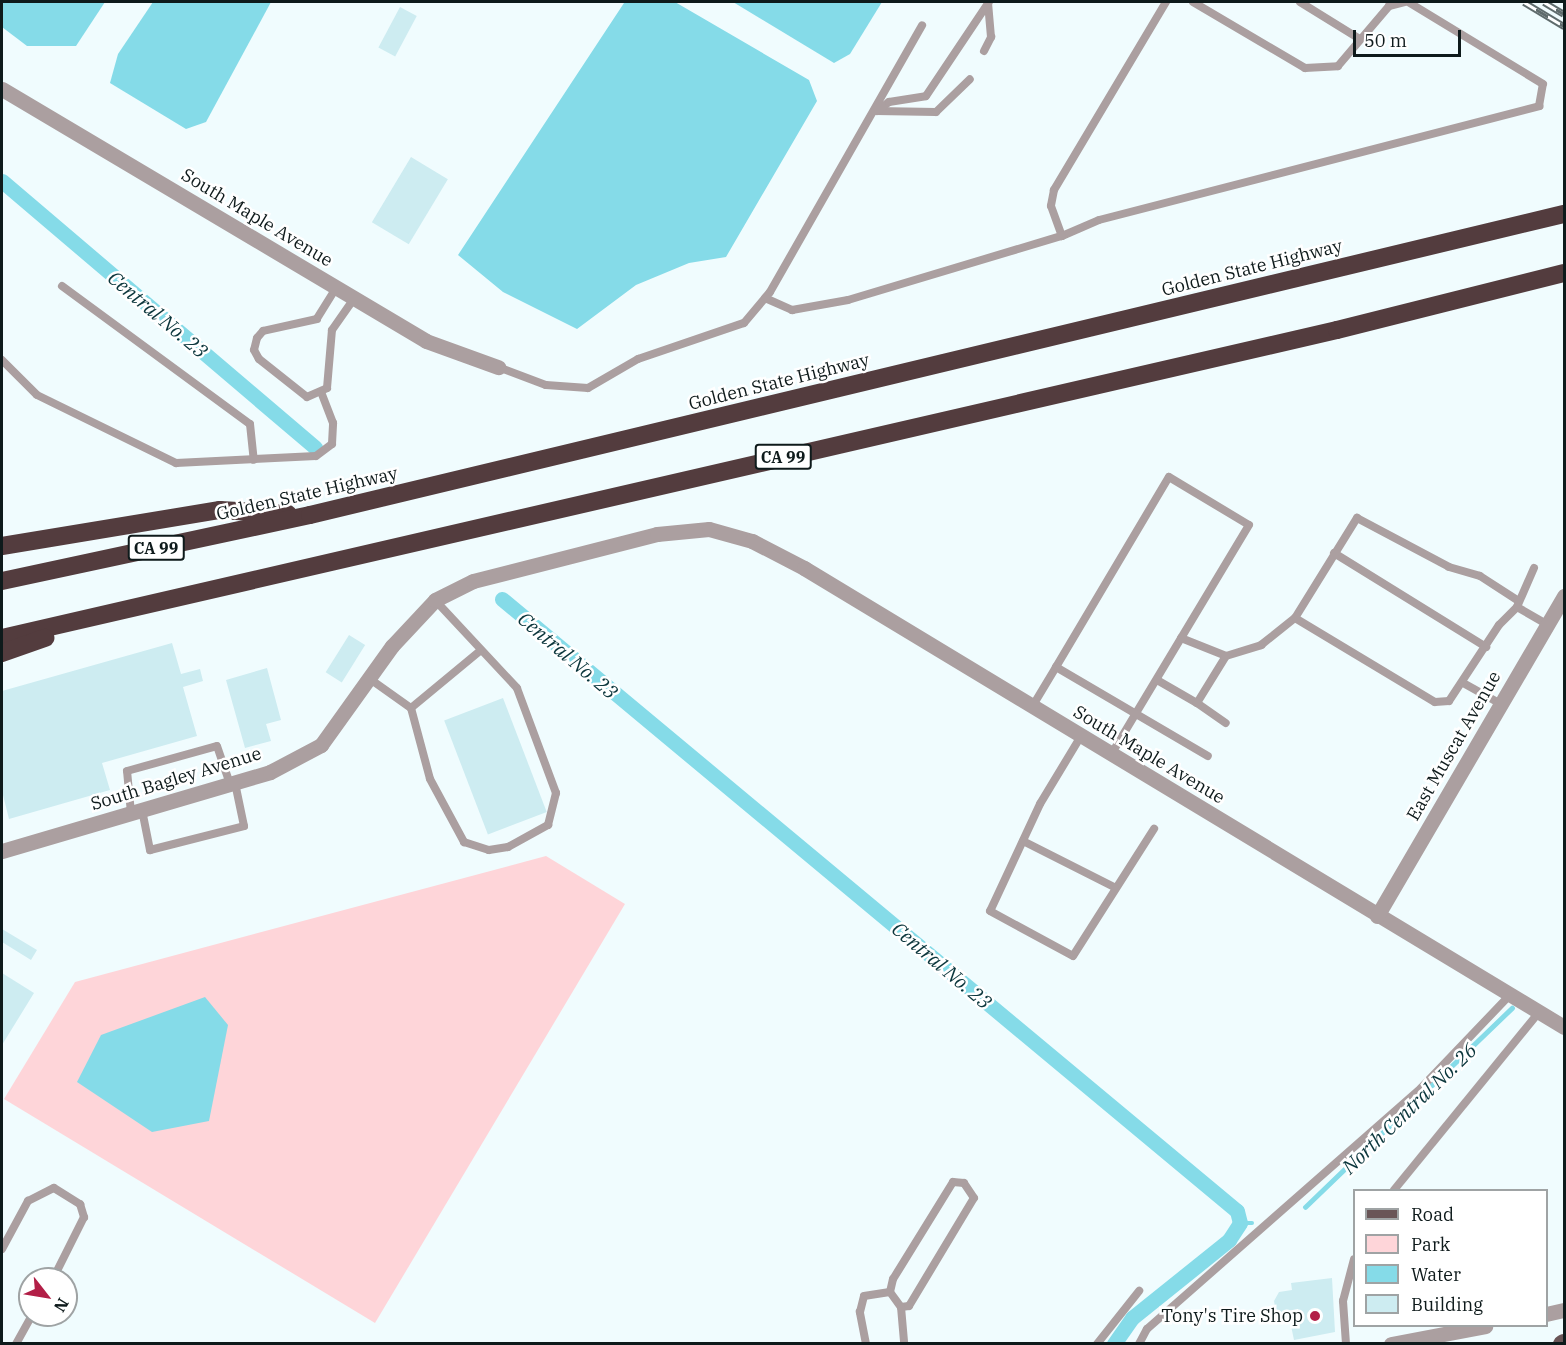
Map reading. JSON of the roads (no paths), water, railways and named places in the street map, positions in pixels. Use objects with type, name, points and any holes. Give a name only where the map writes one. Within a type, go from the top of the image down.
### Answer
[{"type":"highway","name":"Golden State Highway","points":[[2,581],[310,516],[1564,214]]},
{"type":"highway","name":"CA 99","points":[[2,638],[1337,330],[1564,273]]},
{"type":"highway","points":[[2,546],[220,510],[310,516]]},
{"type":"highway","points":[[2,654],[135,607]]},
{"type":"street","name":"South Maple Avenue","points":[[2,89],[426,341],[498,367]]},
{"type":"street","name":"South Maple Avenue","points":[[708,529],[752,541],[804,568],[1564,1027]]},
{"type":"street","name":"South Bagley Avenue","points":[[2,850],[270,772],[321,745],[370,679],[435,600],[485,578],[657,534],[708,529]]},
{"type":"street","name":"East Muscat Avenue","points":[[1377,916],[1564,596]]},
{"type":"street","points":[[1548,1314],[1564,1310]]},
{"type":"street","points":[[1391,1344],[1480,1327]]},
{"type":"lane","points":[[984,51],[991,37],[989,2]]},
{"type":"lane","points":[[876,111],[889,102],[926,96],[989,2]]},
{"type":"lane","points":[[1062,236],[1051,206],[1054,190],[1166,2]]},
{"type":"lane","points":[[765,298],[792,310],[848,300],[1062,236],[1099,220],[1539,106],[1543,84],[1407,2],[1389,6],[1338,66],[1305,68],[1193,2]]},
{"type":"lane","points":[[1300,2],[1360,39]]},
{"type":"lane","points":[[498,367],[546,385],[588,388],[638,359],[744,323],[765,298],[876,111],[922,25]]},
{"type":"lane","points":[[876,111],[936,112],[970,79]]},
{"type":"lane","points":[[62,286],[250,424],[254,460]]},
{"type":"lane","points":[[336,288],[317,319],[263,331],[254,351],[307,397],[322,394],[327,388],[332,330],[354,298]]},
{"type":"lane","points":[[2,360],[37,395],[176,463],[316,456],[329,450],[333,423],[322,394]]},
{"type":"lane","points":[[1032,707],[1169,477],[1249,525],[1112,755]]},
{"type":"lane","points":[[1182,639],[1226,656],[1261,645],[1295,618],[1357,518],[1362,518],[1517,604],[1548,625]]},
{"type":"lane","points":[[1334,553],[1486,647]]},
{"type":"lane","points":[[1295,618],[1435,702],[1449,701],[1465,684],[1486,647],[1517,604],[1534,568]]},
{"type":"lane","points":[[370,679],[411,708],[430,779],[464,842],[499,848],[548,825],[556,793],[518,688],[480,651],[435,600]]},
{"type":"lane","points":[[411,708],[480,651]]},
{"type":"lane","points":[[1197,703],[1226,656]]},
{"type":"lane","points":[[1056,667],[1208,756]]},
{"type":"lane","points":[[1157,680],[1226,723]]},
{"type":"lane","points":[[1465,684],[1501,704]]},
{"type":"lane","points":[[1081,736],[1023,841],[990,911],[1073,956],[1114,887],[1154,829]]},
{"type":"lane","points":[[217,746],[232,783],[244,826],[150,850],[136,812],[127,771],[217,746]]},
{"type":"lane","points":[[1023,841],[1114,887]]},
{"type":"lane","points":[[1139,1344],[1147,1329],[1420,1088],[1510,995]]},
{"type":"lane","points":[[1396,1189],[1539,1012]]},
{"type":"lane","points":[[890,1292],[953,1182],[972,1188],[974,1198],[909,1306],[901,1306]]},
{"type":"lane","points":[[2,1249],[28,1201],[54,1188],[81,1204],[84,1217],[59,1267]]},
{"type":"lane","points":[[1346,1344],[1343,1301],[1353,1263]]},
{"type":"lane","points":[[1097,1344],[1139,1291]]},
{"type":"lane","points":[[890,1292],[901,1306],[904,1344]]},
{"type":"lane","points":[[866,1344],[860,1312],[864,1296],[890,1292]]},
{"type":"lane","points":[[16,1344],[25,1327]]},
{"type":"water","points":[[2,2],[105,2],[76,46],[27,46],[2,27]]},
{"type":"water","points":[[153,2],[271,2],[206,122],[186,129],[110,83],[118,54]]},
{"type":"water","points":[[675,2],[809,80],[817,101],[726,257],[689,263],[636,285],[577,329],[503,292],[458,255],[624,3]]},
{"type":"water","points":[[733,2],[882,2],[850,54],[834,63]]},
{"type":"water","points":[[205,997],[228,1025],[209,1121],[152,1132],[77,1082],[101,1035]]},
{"type":"waterway","name":"Central No. 23","points":[[2,181],[315,447]]},
{"type":"waterway","name":"Central No. 23","points":[[502,599],[1237,1211],[1240,1223],[1229,1240],[1132,1318],[1114,1344]]},
{"type":"waterway","name":"North Central No. 26","points":[[1305,1207],[1512,1008]]},
{"type":"waterway","name":"North Central No. 26","points":[[1240,1223],[1252,1223]]},
{"type":"railway","points":[[1524,2],[1564,26]]},
{"type":"railway","points":[[1544,2],[1564,14]]},
{"type":"place","name":"Tony's Tire Shop","points":[[1315,1316]]}]
